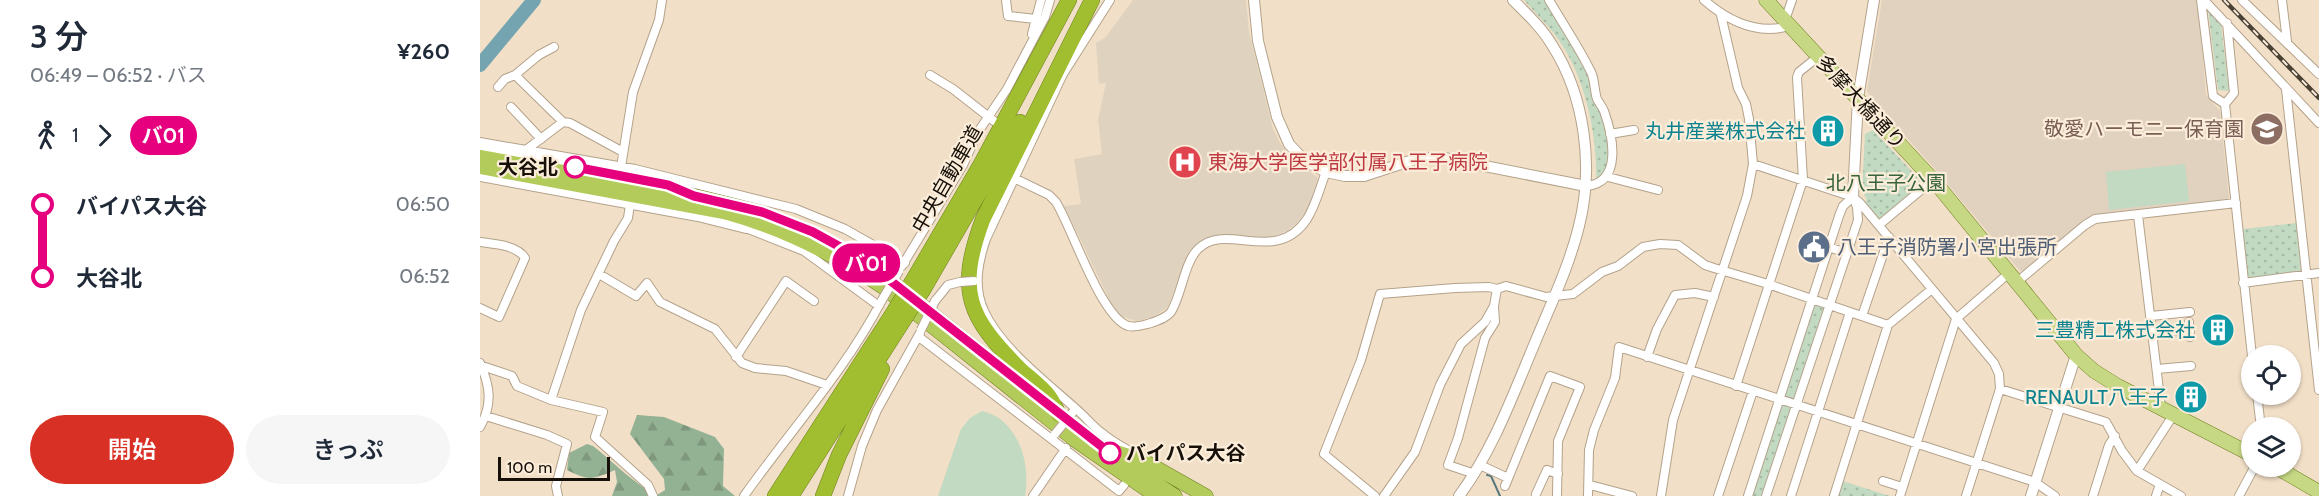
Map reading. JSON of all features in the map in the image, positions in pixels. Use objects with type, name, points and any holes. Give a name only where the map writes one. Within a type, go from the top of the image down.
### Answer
[{"type":"highway","name":"中央自動車道","points":[[791,496],[900,318],[1069,0]]},
{"type":"highway","name":"中央自動車道","points":[[917,286],[1023,117],[1084,0]]},
{"type":"highway","points":[[1092,0],[983,219],[973,249],[969,274],[972,305],[984,329],[1012,361],[1069,412],[1123,491],[1141,496]]},
{"type":"highway","points":[[480,157],[764,207],[871,266],[1069,412]]},
{"type":"highway","points":[[480,167],[681,204],[809,242],[868,276],[1156,496]]},
{"type":"highway","name":"中央自動車道","points":[[774,496],[900,318]]},
{"type":"highway","points":[[823,496],[839,455],[882,369],[900,318]]},
{"type":"highway","points":[[1093,447],[1144,461],[1206,496]]},
{"type":"highway","points":[[1093,447],[1175,496]]},
{"type":"highway","points":[[1144,461],[1153,472],[1184,496]]},
{"type":"main road","name":"多摩大橋通り","points":[[1766,0],[1933,180],[2076,355],[2118,386],[2241,448]]},
{"type":"main road","points":[[2289,477],[2305,489],[2319,492]]},
{"type":"street","points":[[621,167],[633,92],[659,20],[663,0]]},
{"type":"street","points":[[1006,0],[1008,16],[1036,19]]},
{"type":"street","points":[[1029,47],[1041,0]]},
{"type":"street","points":[[744,496],[867,327],[991,119],[1045,17],[1050,0]]},
{"type":"street","points":[[1110,0],[1063,74],[1030,141],[981,253],[975,281],[984,310],[994,328],[1048,385],[1069,412],[1144,461]]},
{"type":"street","points":[[1254,0],[1258,41],[1277,117],[1282,132],[1296,153],[1305,161],[1326,172],[1345,176],[1364,176],[1409,160],[1425,157],[1444,158],[1586,186],[1596,185],[1608,177],[1611,164],[1612,146],[1604,110],[1597,99],[1593,75],[1549,0]]},
{"type":"street","points":[[1459,496],[1477,470],[1502,423],[1554,296],[1579,226],[1586,186],[1586,155],[1582,124],[1569,79],[1552,45],[1513,0]]},
{"type":"street","points":[[1704,0],[1721,15],[1749,27],[1779,29],[1788,23],[1792,0]]},
{"type":"street","points":[[1766,496],[1858,220],[1853,197],[1858,98],[1874,0]]},
{"type":"street","points":[[2203,0],[2319,123]]},
{"type":"street","points":[[2203,0],[2213,96],[2225,104]]},
{"type":"street","points":[[2242,0],[2319,74]]},
{"type":"street","points":[[2282,0],[2287,41]]},
{"type":"street","points":[[1661,496],[1673,420],[1724,271],[1747,196],[1753,164],[1748,111],[1738,88],[1721,15]]},
{"type":"street","points":[[2227,23],[2234,93],[2225,104],[2251,345]]},
{"type":"street","points":[[498,87],[505,79],[515,75],[539,54],[554,47]]},
{"type":"street","points":[[1736,386],[1803,180],[1797,77],[1799,72],[1819,56]]},
{"type":"street","points":[[515,75],[563,122],[570,123],[623,152]]},
{"type":"street","points":[[930,75],[953,89],[991,119]]},
{"type":"street","points":[[2286,88],[2319,390]]},
{"type":"street","points":[[511,107],[541,139]]},
{"type":"street","points":[[526,150],[563,122]]},
{"type":"street","points":[[1610,134],[1634,130]]},
{"type":"street","points":[[480,142],[621,167],[694,196]]},
{"type":"street","points":[[480,149],[634,173],[764,207],[796,209],[845,229],[905,263]]},
{"type":"street","points":[[1753,164],[1853,197],[1994,363],[1999,374],[2000,389],[1966,496]]},
{"type":"street","points":[[1014,178],[1049,195],[1056,202],[1108,307],[1120,322],[1138,327],[1166,317],[1171,312],[1192,256],[1203,245],[1220,239],[1274,242],[1294,232],[1306,221],[1311,212],[1326,172]]},
{"type":"street","points":[[480,176],[747,224],[804,251],[880,303]]},
{"type":"street","points":[[1608,177],[1658,190]]},
{"type":"street","points":[[1879,225],[1933,180]]},
{"type":"street","points":[[1748,496],[1828,247],[1843,206],[1853,197]]},
{"type":"street","points":[[1900,496],[1956,319],[2095,219],[2236,203]]},
{"type":"street","points":[[551,400],[581,310],[614,241],[628,218],[630,204]]},
{"type":"street","points":[[2138,215],[2157,369],[2167,411],[2138,471]]},
{"type":"street","points":[[1862,316],[1889,237]]},
{"type":"street","points":[[480,242],[503,245],[522,254],[525,258],[499,317],[480,308]]},
{"type":"street","points":[[1375,496],[1324,454],[1350,393],[1380,294],[1455,288],[1489,287],[1497,289],[1506,285],[1546,297],[1573,294],[1602,272],[1618,266],[1643,247],[1660,244],[1678,246],[1706,265],[1888,325]]},
{"type":"street","points":[[1828,247],[1847,253]]},
{"type":"street","points":[[2243,283],[2319,273]]},
{"type":"street","points":[[599,274],[636,296],[647,283],[660,302],[715,329],[742,363],[755,368],[786,371],[827,385]]},
{"type":"street","points":[[736,357],[786,281],[814,301]]},
{"type":"street","points":[[848,496],[862,446],[877,410],[935,301],[948,285],[975,281]]},
{"type":"street","points":[[1497,289],[1494,306],[1495,322],[1485,338],[1458,438],[1448,465],[1477,470],[1507,482],[1550,376],[1580,387],[1558,441],[1557,496]]},
{"type":"street","points":[[1834,496],[1888,325],[1932,289]]},
{"type":"street","points":[[1647,357],[1657,329],[1675,296],[1695,292],[1714,297]]},
{"type":"street","points":[[1384,496],[1415,452],[1433,399],[1461,344],[1485,322],[1494,306]]},
{"type":"street","points":[[1791,496],[1850,312]]},
{"type":"street","points":[[2151,316],[2190,312]]},
{"type":"street","points":[[2153,333],[2190,330]]},
{"type":"street","points":[[920,333],[993,395],[1053,436],[1123,491]]},
{"type":"street","points":[[1588,496],[1589,450],[1594,429],[1615,378],[1619,348],[2035,482],[2055,496]]},
{"type":"street","points":[[2031,496],[2076,355]]},
{"type":"street","points":[[481,364],[512,376],[517,387],[551,400],[603,412],[596,437],[648,485],[653,496]]},
{"type":"street","points":[[480,427],[486,416],[490,395],[481,364]]},
{"type":"street","points":[[2157,369],[2191,366]]},
{"type":"street","points":[[2000,389],[2106,422],[2122,451],[2138,471],[2181,496]]},
{"type":"street","points":[[1718,496],[1753,391]]},
{"type":"street","points":[[1053,436],[1069,412]]},
{"type":"street","points":[[486,416],[547,435],[567,444],[556,486],[558,496]]},
{"type":"street","points":[[2093,496],[2109,445],[2115,436]]},
{"type":"street","points":[[1033,496],[1066,448]]},
{"type":"street","points":[[1536,494],[1547,470],[1558,474]]},
{"type":"street","points":[[2239,496],[2249,477]]},
{"type":"street","points":[[1883,481],[1902,487]]},
{"type":"street","points":[[2156,496],[2160,484]]},
{"type":"street","points":[[1590,485],[1632,496]]},
{"type":"shaded area","name":"東海大学医学部付属八王子病院","points":[[1133,0],[1246,0],[1249,32],[1273,129],[1280,143],[1292,158],[1318,178],[1307,210],[1287,231],[1271,237],[1258,238],[1221,235],[1209,237],[1196,245],[1187,258],[1168,307],[1154,317],[1136,321],[1121,316],[1113,307],[1064,206],[1081,204],[1074,159],[1102,154],[1098,119],[1106,83],[1099,84],[1096,43],[1105,38]]},
{"type":"shaded area","points":[[1882,0],[2198,0],[2206,95],[2220,111],[2229,199],[2096,214],[2025,271],[2020,271],[1867,91]]},
{"type":"green space","points":[[1524,0],[1549,0],[1584,59],[1604,110],[1611,164],[1596,185],[1592,128],[1576,72],[1558,39]]},
{"type":"green space","points":[[2208,9],[2221,24],[2229,91],[2218,90]]},
{"type":"green space","name":"北八王子公園","points":[[1873,130],[1921,181],[1921,186],[1878,219],[1864,203],[1867,200],[1862,194],[1865,134]]},
{"type":"green space","points":[[2185,164],[2189,201],[2109,210],[2106,172]]},
{"type":"green space","points":[[2296,223],[2301,271],[2248,278],[2243,229]]},
{"type":"green space","points":[[1823,305],[1825,310],[1766,496],[1750,496],[1813,306]]},
{"type":"green space","points":[[982,411],[1005,423],[1019,444],[1026,470],[1025,496],[938,496],[961,429],[970,418]]},
{"type":"green space","points":[[637,415],[664,417],[715,437],[724,449],[723,486],[735,496],[612,496],[617,482],[615,470],[591,478],[567,470],[569,453],[587,444],[593,446],[650,491],[657,495],[665,490],[664,479],[630,434]]},
{"type":"green space","points":[[1839,480],[1890,496],[1834,496]]},
{"type":"waterway","points":[[480,65],[534,0]]},
{"type":"waterway","points":[[1487,475],[1491,476],[1500,496]]},
{"type":"railway","points":[[2224,0],[2319,98]]},
{"type":"bus line","name":"バ01","points":[[575,167],[668,185],[694,196],[719,200],[762,212],[813,232],[858,257],[887,278],[1110,453]]},
{"type":"place","name":"敬愛ハーモニー保育園","points":[[2267,129]]},
{"type":"place","name":"丸井産業株式会社","points":[[1828,131]]},
{"type":"place","name":"東海大学医学部付属八王子病院","points":[[1185,162]]},
{"type":"place","name":"大谷北","points":[[575,167]]},
{"type":"place","name":"八王子消防署小宮出張所","points":[[1814,247]]},
{"type":"place","name":"三豊精工株式会社","points":[[2218,330]]},
{"type":"place","name":"RENAULT八王子","points":[[2191,397]]},
{"type":"place","name":"バイパス大谷","points":[[1110,453]]}]
